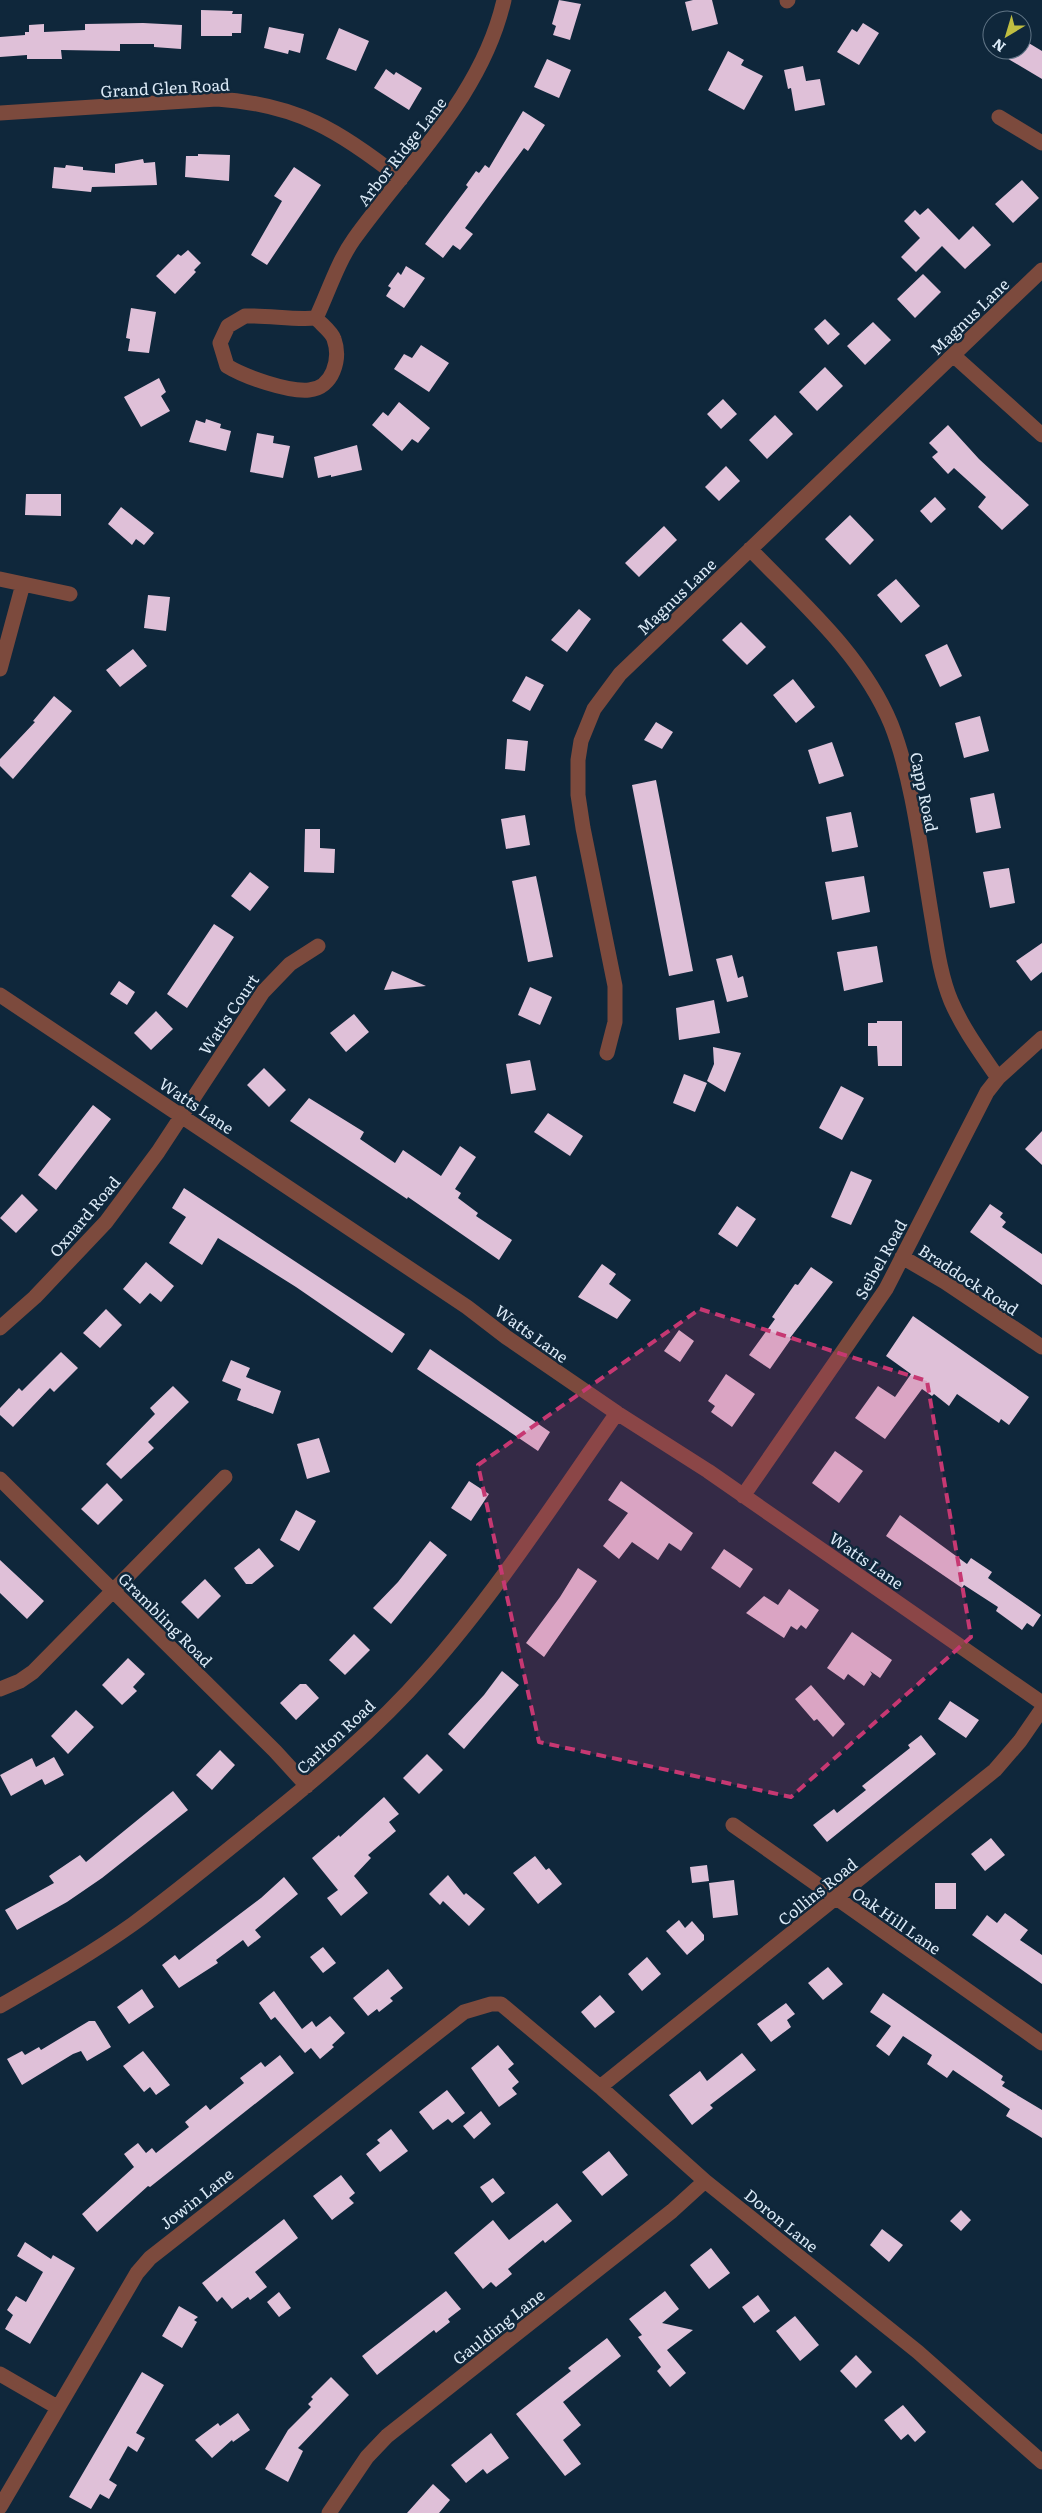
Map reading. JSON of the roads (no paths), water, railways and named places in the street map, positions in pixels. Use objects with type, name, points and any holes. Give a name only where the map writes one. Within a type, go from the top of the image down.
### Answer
[{"type":"street","name":"Arbor Ridge Lane","points":[[316,318],[353,241],[458,106],[474,79],[490,46],[504,0]]},
{"type":"street","name":"Grand Glen Road","points":[[0,113],[217,99],[246,101],[282,108],[316,121],[346,138],[401,179]]},
{"type":"street","points":[[998,117],[1042,143]]},
{"type":"street","name":"Magnus Lane","points":[[607,1053],[616,1022],[615,986],[578,795],[578,760],[581,741],[594,709],[620,674],[1042,270]]},
{"type":"street","points":[[245,316],[266,316],[290,320],[316,318],[334,337],[337,363],[328,381],[309,390],[276,385],[241,375],[227,366],[220,343],[228,326],[245,316]]},
{"type":"street","points":[[953,355],[1042,435]]},
{"type":"street","name":"Capp Road","points":[[750,549],[840,642],[863,672],[880,702],[898,746],[908,784],[938,955],[950,999],[972,1041],[998,1078]]},
{"type":"street","points":[[0,579],[70,594]]},
{"type":"street","points":[[0,669],[23,584]]},
{"type":"street","name":"Watts Court","points":[[182,1116],[263,992],[290,964],[318,946]]},
{"type":"street","name":"Watts Lane","points":[[0,995],[468,1307],[506,1337],[743,1496],[1042,1703]]},
{"type":"street","name":"Seibel Road","points":[[743,1496],[886,1289],[987,1092],[998,1078],[1042,1038]]},
{"type":"street","name":"Oxnard Road","points":[[0,1328],[35,1297],[106,1222],[182,1116]]},
{"type":"street","name":"Braddock Road","points":[[902,1257],[945,1282],[1042,1347]]},
{"type":"street","name":"Carlton Road","points":[[0,2006],[69,1967],[132,1924],[307,1786],[361,1739],[425,1674],[458,1635],[498,1582],[617,1413]]},
{"type":"street","points":[[0,1689],[20,1681],[33,1672],[225,1477]]},
{"type":"street","name":"Grambling Road","points":[[0,1479],[275,1751],[307,1786]]},
{"type":"street","name":"Collins Road","points":[[600,2087],[836,1900],[995,1770],[1020,1741],[1042,1709]]},
{"type":"street","name":"Oak Hill Lane","points":[[733,1825],[836,1900],[1042,2043]]},
{"type":"street","name":"Jowin Lane","points":[[0,2507],[137,2272],[163,2246],[464,2012],[491,2004],[501,2004]]},
{"type":"street","name":"Doron Lane","points":[[501,2004],[600,2087],[705,2181],[918,2352],[1042,2462]]},
{"type":"street","name":"Gaulding Lane","points":[[329,2513],[367,2457],[387,2436],[672,2211],[705,2181]]},
{"type":"street","points":[[0,2374],[57,2408]]}]
